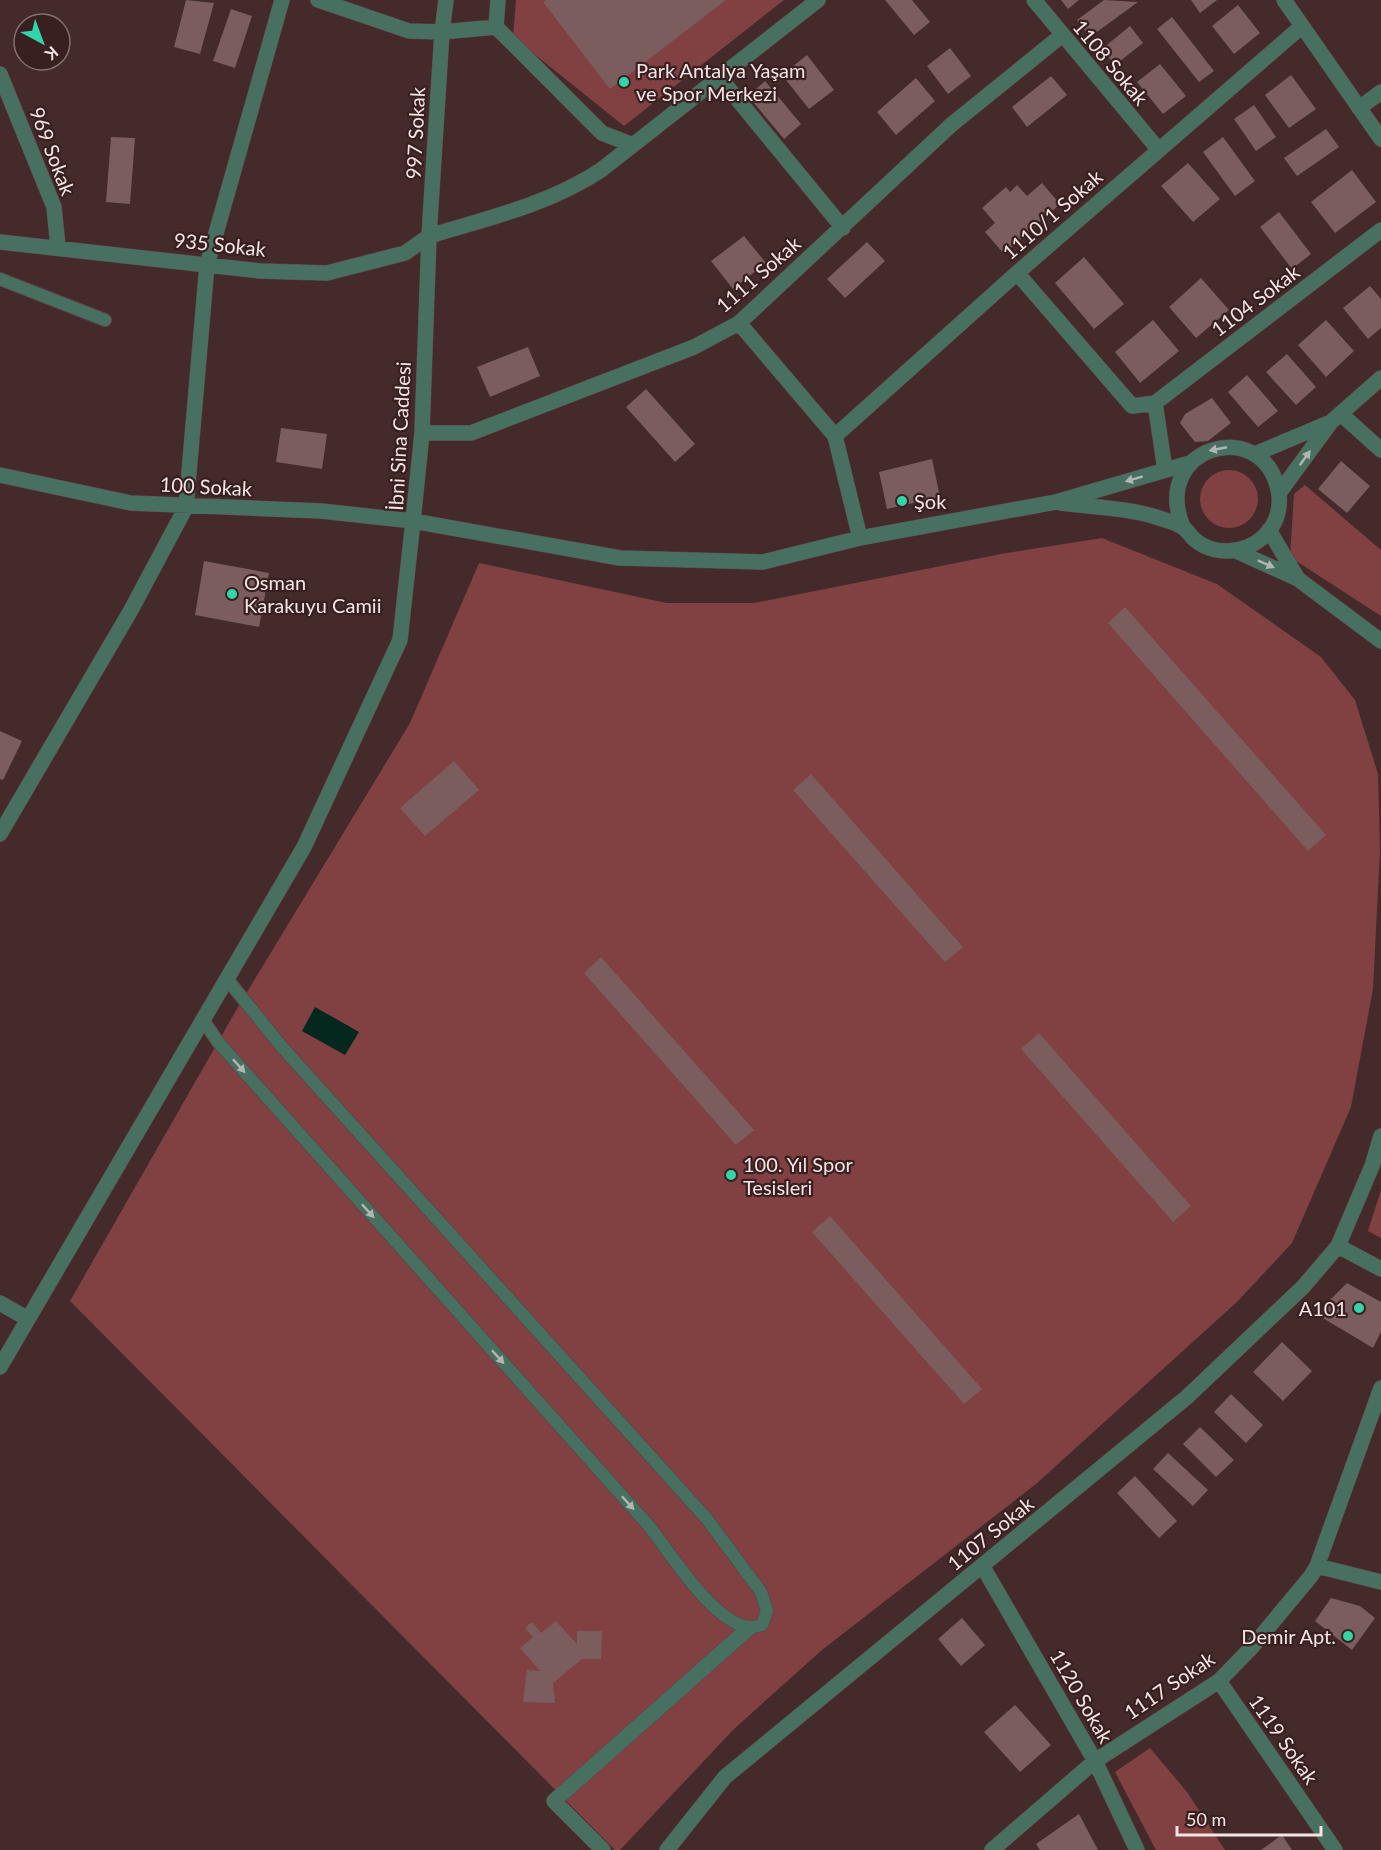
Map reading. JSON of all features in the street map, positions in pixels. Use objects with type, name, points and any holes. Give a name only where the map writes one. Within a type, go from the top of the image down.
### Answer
[{"type":"street","points":[[0,834],[131,610],[186,507],[207,265],[282,0]]},
{"type":"street","points":[[318,0],[409,31],[442,32],[496,27]]},
{"type":"street","name":"997 Sokak","points":[[429,236],[446,0]]},
{"type":"street","points":[[498,0],[496,27],[602,134],[633,145]]},
{"type":"street","points":[[429,236],[528,206],[574,188],[720,78],[818,0]]},
{"type":"street","name":"1108 Sokak","points":[[1034,0],[1061,36],[1158,149]]},
{"type":"street","points":[[1284,0],[1381,139]]},
{"type":"street","name":"1110/1 Sokak","points":[[835,436],[1158,149],[1301,27]]},
{"type":"street","name":"1111 Sokak","points":[[422,433],[471,433],[693,347],[739,323],[951,125],[1061,36]]},
{"type":"street","name":"969 Sokak","points":[[0,74],[54,207],[58,247]]},
{"type":"street","points":[[720,78],[843,228]]},
{"type":"street","points":[[1359,108],[1381,92]]},
{"type":"street","name":"1104 Sokak","points":[[1155,403],[1381,230]]},
{"type":"street","name":"935 Sokak","points":[[0,242],[260,271],[327,273],[405,253],[429,236]]},
{"type":"street","name":"İbni Sina Caddesi","points":[[429,236],[422,433],[414,521],[620,558],[763,562],[860,538],[1056,502],[1190,463],[1203,453],[1220,447],[1237,448],[1255,454]]},
{"type":"street","points":[[1017,273],[1132,406],[1155,403],[1165,470]]},
{"type":"street","points":[[739,323],[835,436],[860,538]]},
{"type":"street","points":[[1279,493],[1336,418],[1381,378]]},
{"type":"street","points":[[1336,418],[1381,450]]},
{"type":"street","points":[[1234,550],[1260,541],[1269,530],[1278,512],[1279,493],[1276,478],[1267,464],[1255,454],[1336,418]]},
{"type":"street","points":[[1184,527],[1177,511],[1176,494],[1180,477],[1190,463]]},
{"type":"street","name":"100 Sokak","points":[[0,474],[131,503],[321,511],[414,521]]},
{"type":"street","name":"İbni Sina Caddesi","points":[[1056,502],[1154,517],[1184,527],[1195,540],[1210,548],[1234,550],[1298,579],[1381,641]]},
{"type":"street","points":[[0,1367],[304,847],[400,640],[414,521]]},
{"type":"street","name":"İbni Sina Caddesi","points":[[1269,530],[1298,579]]},
{"type":"street","points":[[1381,1136],[1372,1166],[1338,1246],[1381,1269]]},
{"type":"street","name":"1107 Sokak","points":[[667,1850],[725,1777],[1187,1397],[1303,1287],[1338,1246]]},
{"type":"street","points":[[0,1304],[28,1319]]},
{"type":"street","name":"1117 Sokak","points":[[992,1850],[1095,1761],[1219,1681],[1252,1647],[1317,1566],[1381,1388]]},
{"type":"street","name":"1120 Sokak","points":[[983,1566],[1095,1761],[1137,1850]]},
{"type":"street","points":[[1317,1566],[1381,1582]]},
{"type":"street","points":[[603,1850],[554,1801],[749,1628]]},
{"type":"street","name":"1119 Sokak","points":[[1219,1681],[1335,1850]]},
{"type":"lane","points":[[0,279],[105,320]]},
{"type":"lane","points":[[203,1020],[218,1042],[649,1526],[711,1603],[729,1619],[749,1628],[762,1625],[767,1611],[761,1592],[707,1519],[282,1047],[227,979]]},
{"type":"shaded area","name":"Park Antalya Yaşam ve Spor Merkezi","points":[[516,0],[784,0],[624,126],[513,37]]},
{"type":"shaded area","points":[[1223,470],[1235,470],[1250,478],[1258,493],[1258,505],[1250,520],[1235,528],[1223,528],[1208,520],[1200,505],[1200,493],[1208,478]]},
{"type":"shaded area","points":[[1305,485],[1381,550],[1381,616],[1290,557],[1294,494]]},
{"type":"shaded area","name":"100. Yıl Spor Tesisleri","points":[[1102,538],[1217,584],[1321,657],[1355,700],[1378,774],[1380,851],[1373,989],[1351,1107],[1292,1243],[1238,1301],[1036,1484],[822,1650],[734,1729],[620,1850],[615,1850],[70,1301],[238,1007],[410,723],[479,563],[667,603],[754,603],[1006,553]]},
{"type":"shaded area","points":[[315,1007],[359,1032],[345,1055],[302,1031]]},
{"type":"shaded area","points":[[1381,1190],[1381,1238],[1368,1231]]},
{"type":"shaded area","points":[[1150,1748],[1187,1792],[1225,1850],[1156,1850],[1115,1772]]},
{"type":"building","points":[[186,0],[214,3],[200,54],[174,47]]},
{"type":"building","points":[[546,0],[726,0],[610,89],[543,2]]},
{"type":"building","points":[[885,0],[912,0],[930,22],[914,35]]},
{"type":"building","points":[[1061,0],[1079,0],[1068,9]]},
{"type":"building","points":[[1104,0],[1138,2],[1090,37],[1077,20]]},
{"type":"building","points":[[1191,0],[1217,0],[1200,13]]},
{"type":"building","points":[[1238,5],[1260,33],[1234,54],[1212,26]]},
{"type":"building","points":[[231,9],[252,16],[235,68],[213,61]]},
{"type":"building","points":[[1172,17],[1214,71],[1199,82],[1157,29]]},
{"type":"building","points":[[1130,26],[1143,43],[1115,65],[1102,49]]},
{"type":"building","points":[[950,48],[971,76],[948,94],[927,66]]},
{"type":"building","points":[[807,55],[834,90],[809,109],[782,75]]},
{"type":"building","points":[[1160,64],[1186,96],[1163,114],[1137,82]]},
{"type":"building","points":[[1291,75],[1316,109],[1289,128],[1265,95]]},
{"type":"building","points":[[1051,76],[1067,95],[1027,127],[1012,107]]},
{"type":"building","points":[[916,78],[935,101],[896,135],[877,112]]},
{"type":"building","points":[[765,81],[801,124],[784,139],[748,96]]},
{"type":"building","points":[[1254,105],[1276,137],[1256,151],[1234,119]]},
{"type":"building","points":[[1326,129],[1339,147],[1297,176],[1284,158]]},
{"type":"building","points":[[111,137],[135,138],[130,204],[106,202]]},
{"type":"building","points":[[1223,137],[1255,181],[1235,196],[1203,152]]},
{"type":"building","points":[[1188,163],[1220,199],[1193,222],[1161,186]]},
{"type":"building","points":[[1352,170],[1376,202],[1335,233],[1311,202]]},
{"type":"building","points":[[1042,183],[1060,204],[1004,254],[985,232],[995,223],[982,208],[1006,187],[1010,192],[1017,185],[1027,196]]},
{"type":"building","points":[[1279,212],[1311,254],[1292,269],[1260,227]]},
{"type":"building","points":[[744,236],[766,263],[733,289],[711,261]]},
{"type":"building","points":[[867,242],[885,261],[845,298],[827,279]]},
{"type":"building","points":[[1084,257],[1124,304],[1094,329],[1055,283]]},
{"type":"building","points":[[1201,278],[1229,310],[1196,338],[1169,307]]},
{"type":"building","points":[[1370,286],[1381,299],[1381,328],[1368,339],[1343,308]]},
{"type":"building","points":[[1153,320],[1179,351],[1140,383],[1115,352]]},
{"type":"building","points":[[1326,320],[1354,351],[1326,377],[1298,345]]},
{"type":"building","points":[[528,347],[540,376],[490,397],[477,367]]},
{"type":"building","points":[[1287,354],[1316,387],[1296,405],[1266,372]]},
{"type":"building","points":[[1247,375],[1278,411],[1258,427],[1228,392]]},
{"type":"building","points":[[646,389],[695,444],[675,462],[626,407]]},
{"type":"building","points":[[1212,398],[1231,423],[1208,441],[1195,442],[1180,423],[1185,414]]},
{"type":"building","points":[[281,428],[327,434],[322,469],[276,462]]},
{"type":"building","points":[[932,459],[940,497],[887,509],[879,472]]},
{"type":"building","points":[[1341,461],[1370,486],[1347,513],[1318,489]]},
{"type":"building","name":"Osman Karakuyu Camii","points":[[204,561],[269,573],[259,627],[195,615]]},
{"type":"building","points":[[1125,607],[1326,835],[1308,851],[1108,623]]},
{"type":"building","points":[[0,731],[22,741],[3,780],[0,779]]},
{"type":"building","points":[[454,761],[479,790],[425,836],[400,808]]},
{"type":"building","points":[[811,774],[963,947],[945,962],[793,790]]},
{"type":"building","points":[[601,957],[754,1130],[736,1145],[584,973]]},
{"type":"building","points":[[1039,1033],[1191,1206],[1173,1222],[1021,1049]]},
{"type":"building","points":[[830,1216],[982,1389],[964,1404],[812,1232]]},
{"type":"building","points":[[1347,1283],[1381,1302],[1381,1332],[1373,1348],[1316,1314]]},
{"type":"building","points":[[1282,1342],[1312,1371],[1283,1401],[1253,1372]]},
{"type":"building","points":[[1231,1394],[1263,1425],[1246,1443],[1214,1412]]},
{"type":"building","points":[[1200,1427],[1234,1460],[1216,1477],[1183,1444]]},
{"type":"building","points":[[1168,1453],[1208,1490],[1193,1506],[1153,1469]]},
{"type":"building","points":[[1135,1476],[1177,1521],[1159,1538],[1117,1493]]},
{"type":"building","name":"Demir Apt.","points":[[1331,1598],[1360,1606],[1375,1618],[1352,1650],[1315,1621]]},
{"type":"building","points":[[962,1618],[985,1645],[961,1666],[938,1639]]},
{"type":"building","points":[[556,1621],[577,1644],[577,1631],[602,1631],[601,1659],[582,1659],[553,1683],[555,1703],[523,1702],[527,1670],[540,1671],[520,1648],[533,1637],[525,1628],[532,1622],[541,1633]]},
{"type":"building","points":[[1015,1705],[1051,1745],[1020,1772],[984,1732]]},
{"type":"building","points":[[1079,1814],[1098,1850],[1040,1850],[1036,1844]]},
{"type":"building","points":[[1282,1835],[1292,1850],[1261,1850]]},
{"type":"place","name":"Park Antalya Yaşam ve Spor Merkezi","points":[[624,82]]},
{"type":"place","name":"Şok","points":[[902,501]]},
{"type":"place","name":"Osman Karakuyu Camii","points":[[232,594]]},
{"type":"place","name":"100. Yıl Spor Tesisleri","points":[[731,1175]]},
{"type":"place","name":"A101","points":[[1359,1308]]},
{"type":"place","name":"Demir Apt.","points":[[1348,1636]]}]
